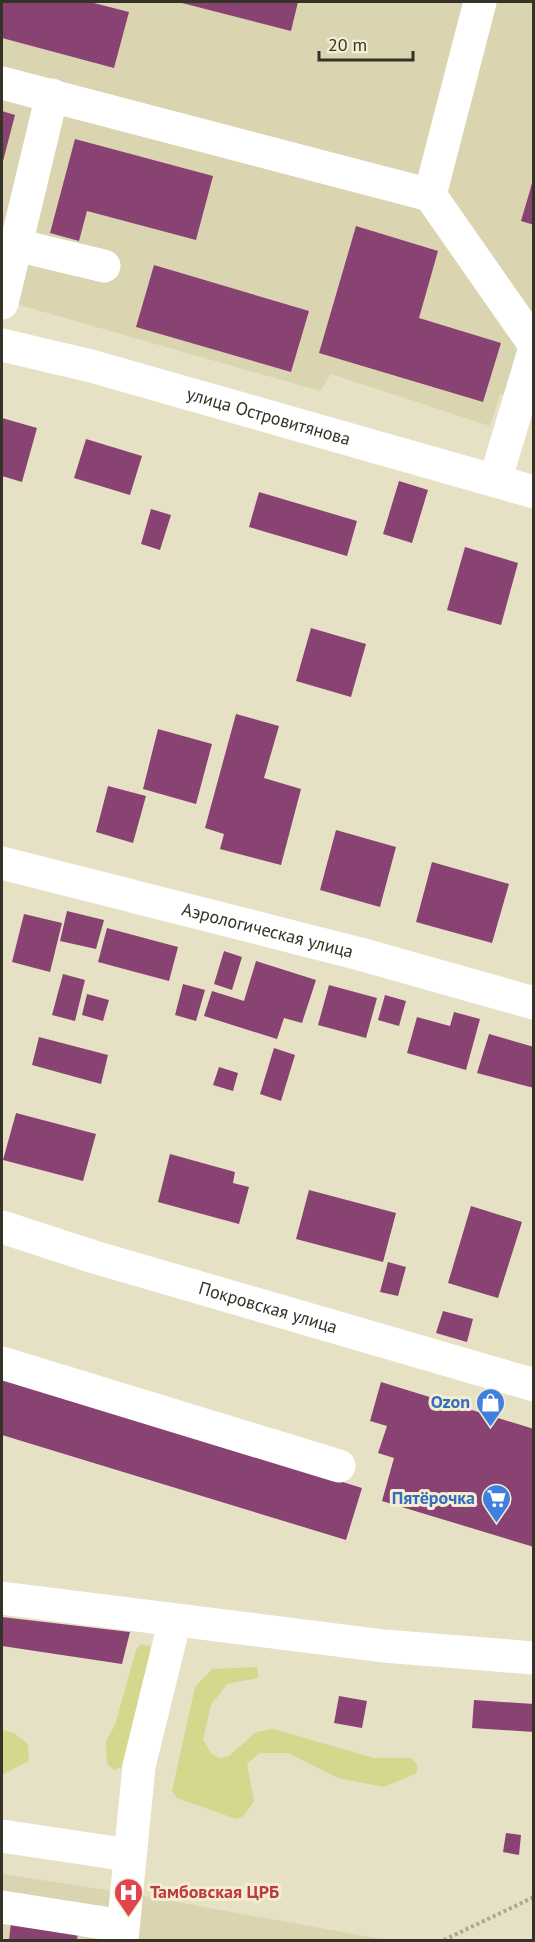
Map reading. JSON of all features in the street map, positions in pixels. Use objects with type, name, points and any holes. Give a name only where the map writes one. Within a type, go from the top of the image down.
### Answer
[{"type":"street","points":[[430,195],[480,2]]},
{"type":"street","points":[[2,83],[430,195],[534,344]]},
{"type":"street","points":[[2,303],[52,95]]},
{"type":"street","points":[[16,245],[104,266]]},
{"type":"street","name":"улица Островитянова","points":[[2,345],[91,366],[534,492]]},
{"type":"street","points":[[495,481],[534,351]]},
{"type":"street","name":"Аэрологическая улица","points":[[2,863],[360,954],[534,1003]]},
{"type":"street","name":"Покровская улица","points":[[2,1227],[94,1257],[534,1385]]},
{"type":"street","points":[[2,1363],[339,1467]]},
{"type":"street","points":[[2,1598],[384,1646],[534,1658]]},
{"type":"street","points":[[2,1907],[122,1933],[139,1766],[175,1620]]},
{"type":"street","points":[[2,1836],[129,1855]]},
{"type":"path","points":[[444,1941],[534,1897]]},
{"type":"shaded area","points":[[2,2],[533,2],[533,404],[500,394],[490,426],[331,374],[320,391],[2,300]]},
{"type":"shaded area","name":"Тамбовская ЦРБ","points":[[2,1874],[126,1893],[387,1940],[2,1940]]},
{"type":"green space","points":[[141,1644],[150,1646],[152,1656],[122,1767],[114,1770],[107,1764],[106,1741],[115,1725],[136,1650]]},
{"type":"green space","points":[[257,1667],[258,1678],[227,1684],[211,1705],[203,1740],[212,1754],[220,1758],[229,1756],[256,1732],[273,1729],[374,1758],[411,1758],[417,1764],[417,1773],[384,1787],[338,1778],[288,1753],[260,1753],[247,1764],[254,1801],[244,1816],[236,1819],[177,1798],[172,1791],[195,1687],[212,1669]]},
{"type":"green space","points":[[2,1730],[14,1733],[28,1744],[29,1761],[2,1775]]},
{"type":"building","points":[[2,2],[90,2],[129,12],[114,68],[2,38]]},
{"type":"building","points":[[178,2],[298,2],[291,31]]},
{"type":"building","points":[[2,111],[15,115],[2,165]]},
{"type":"building","points":[[75,139],[213,176],[196,240],[87,211],[79,241],[50,233]]},
{"type":"building","points":[[534,180],[534,225],[521,221]]},
{"type":"building","points":[[356,226],[438,251],[419,318],[501,343],[483,402],[319,353]]},
{"type":"building","points":[[154,265],[309,311],[291,372],[136,327]]},
{"type":"building","points":[[2,418],[37,428],[22,482],[2,476]]},
{"type":"building","points":[[86,439],[142,456],[130,495],[74,478]]},
{"type":"building","points":[[399,481],[428,490],[412,543],[383,534]]},
{"type":"building","points":[[259,492],[357,521],[347,556],[249,527]]},
{"type":"building","points":[[151,509],[171,515],[160,550],[141,544]]},
{"type":"building","points":[[465,547],[518,563],[501,625],[447,610]]},
{"type":"building","points":[[311,628],[366,644],[351,697],[296,681]]},
{"type":"building","points":[[236,714],[279,726],[264,778],[301,789],[281,865],[220,849],[224,834],[205,828]]},
{"type":"building","points":[[158,729],[212,744],[196,804],[143,789]]},
{"type":"building","points":[[108,786],[146,796],[133,843],[96,832]]},
{"type":"building","points":[[336,830],[396,847],[380,907],[320,890]]},
{"type":"building","points":[[432,862],[509,884],[492,943],[416,922]]},
{"type":"building","points":[[67,911],[104,920],[96,949],[60,941]]},
{"type":"building","points":[[24,914],[62,923],[50,972],[12,962]]},
{"type":"building","points":[[107,928],[178,947],[169,981],[98,962]]},
{"type":"building","points":[[224,951],[242,957],[232,990],[214,984]]},
{"type":"building","points":[[256,961],[316,980],[302,1023],[284,1018],[277,1039],[204,1016],[212,991],[244,1001]]},
{"type":"building","points":[[63,974],[85,980],[75,1021],[52,1015]]},
{"type":"building","points":[[183,984],[205,990],[196,1021],[175,1015]]},
{"type":"building","points":[[329,985],[377,998],[366,1038],[318,1025]]},
{"type":"building","points":[[87,994],[109,1000],[103,1021],[82,1015]]},
{"type":"building","points":[[385,995],[406,1001],[399,1026],[378,1020]]},
{"type":"building","points":[[454,1012],[480,1019],[466,1070],[407,1053],[417,1017],[450,1026]]},
{"type":"building","points":[[489,1034],[534,1047],[534,1088],[477,1073]]},
{"type":"building","points":[[39,1037],[108,1055],[101,1084],[32,1065]]},
{"type":"building","points":[[274,1048],[295,1055],[281,1101],[260,1094]]},
{"type":"building","points":[[219,1067],[238,1073],[233,1091],[213,1085]]},
{"type":"building","points":[[16,1113],[96,1134],[83,1181],[3,1160]]},
{"type":"building","points":[[170,1154],[235,1172],[233,1183],[249,1187],[239,1224],[158,1202]]},
{"type":"building","points":[[309,1190],[396,1213],[383,1262],[296,1239]]},
{"type":"building","points":[[471,1206],[522,1222],[498,1298],[448,1283]]},
{"type":"building","points":[[388,1262],[406,1267],[398,1296],[380,1292]]},
{"type":"building","points":[[443,1311],[473,1319],[467,1342],[436,1333]]},
{"type":"building","points":[[2,1377],[362,1488],[346,1540],[2,1435]]},
{"type":"building","points":[[381,1382],[534,1429],[534,1547],[382,1501],[394,1458],[378,1453],[387,1426],[370,1421]]},
{"type":"building","points":[[2,1617],[130,1632],[122,1664],[2,1646]]},
{"type":"building","points":[[339,1696],[367,1701],[362,1728],[334,1723]]},
{"type":"building","points":[[474,1700],[534,1704],[534,1732],[472,1728]]},
{"type":"building","points":[[506,1833],[521,1835],[519,1855],[503,1852]]},
{"type":"building","points":[[12,1913],[79,1922],[77,1940],[9,1940]]},
{"type":"place","name":"Ozon","points":[[491,1428]]},
{"type":"place","name":"Пятёрочка","points":[[496,1524]]},
{"type":"place","name":"Тамбовская ЦРБ","points":[[129,1918]]}]
